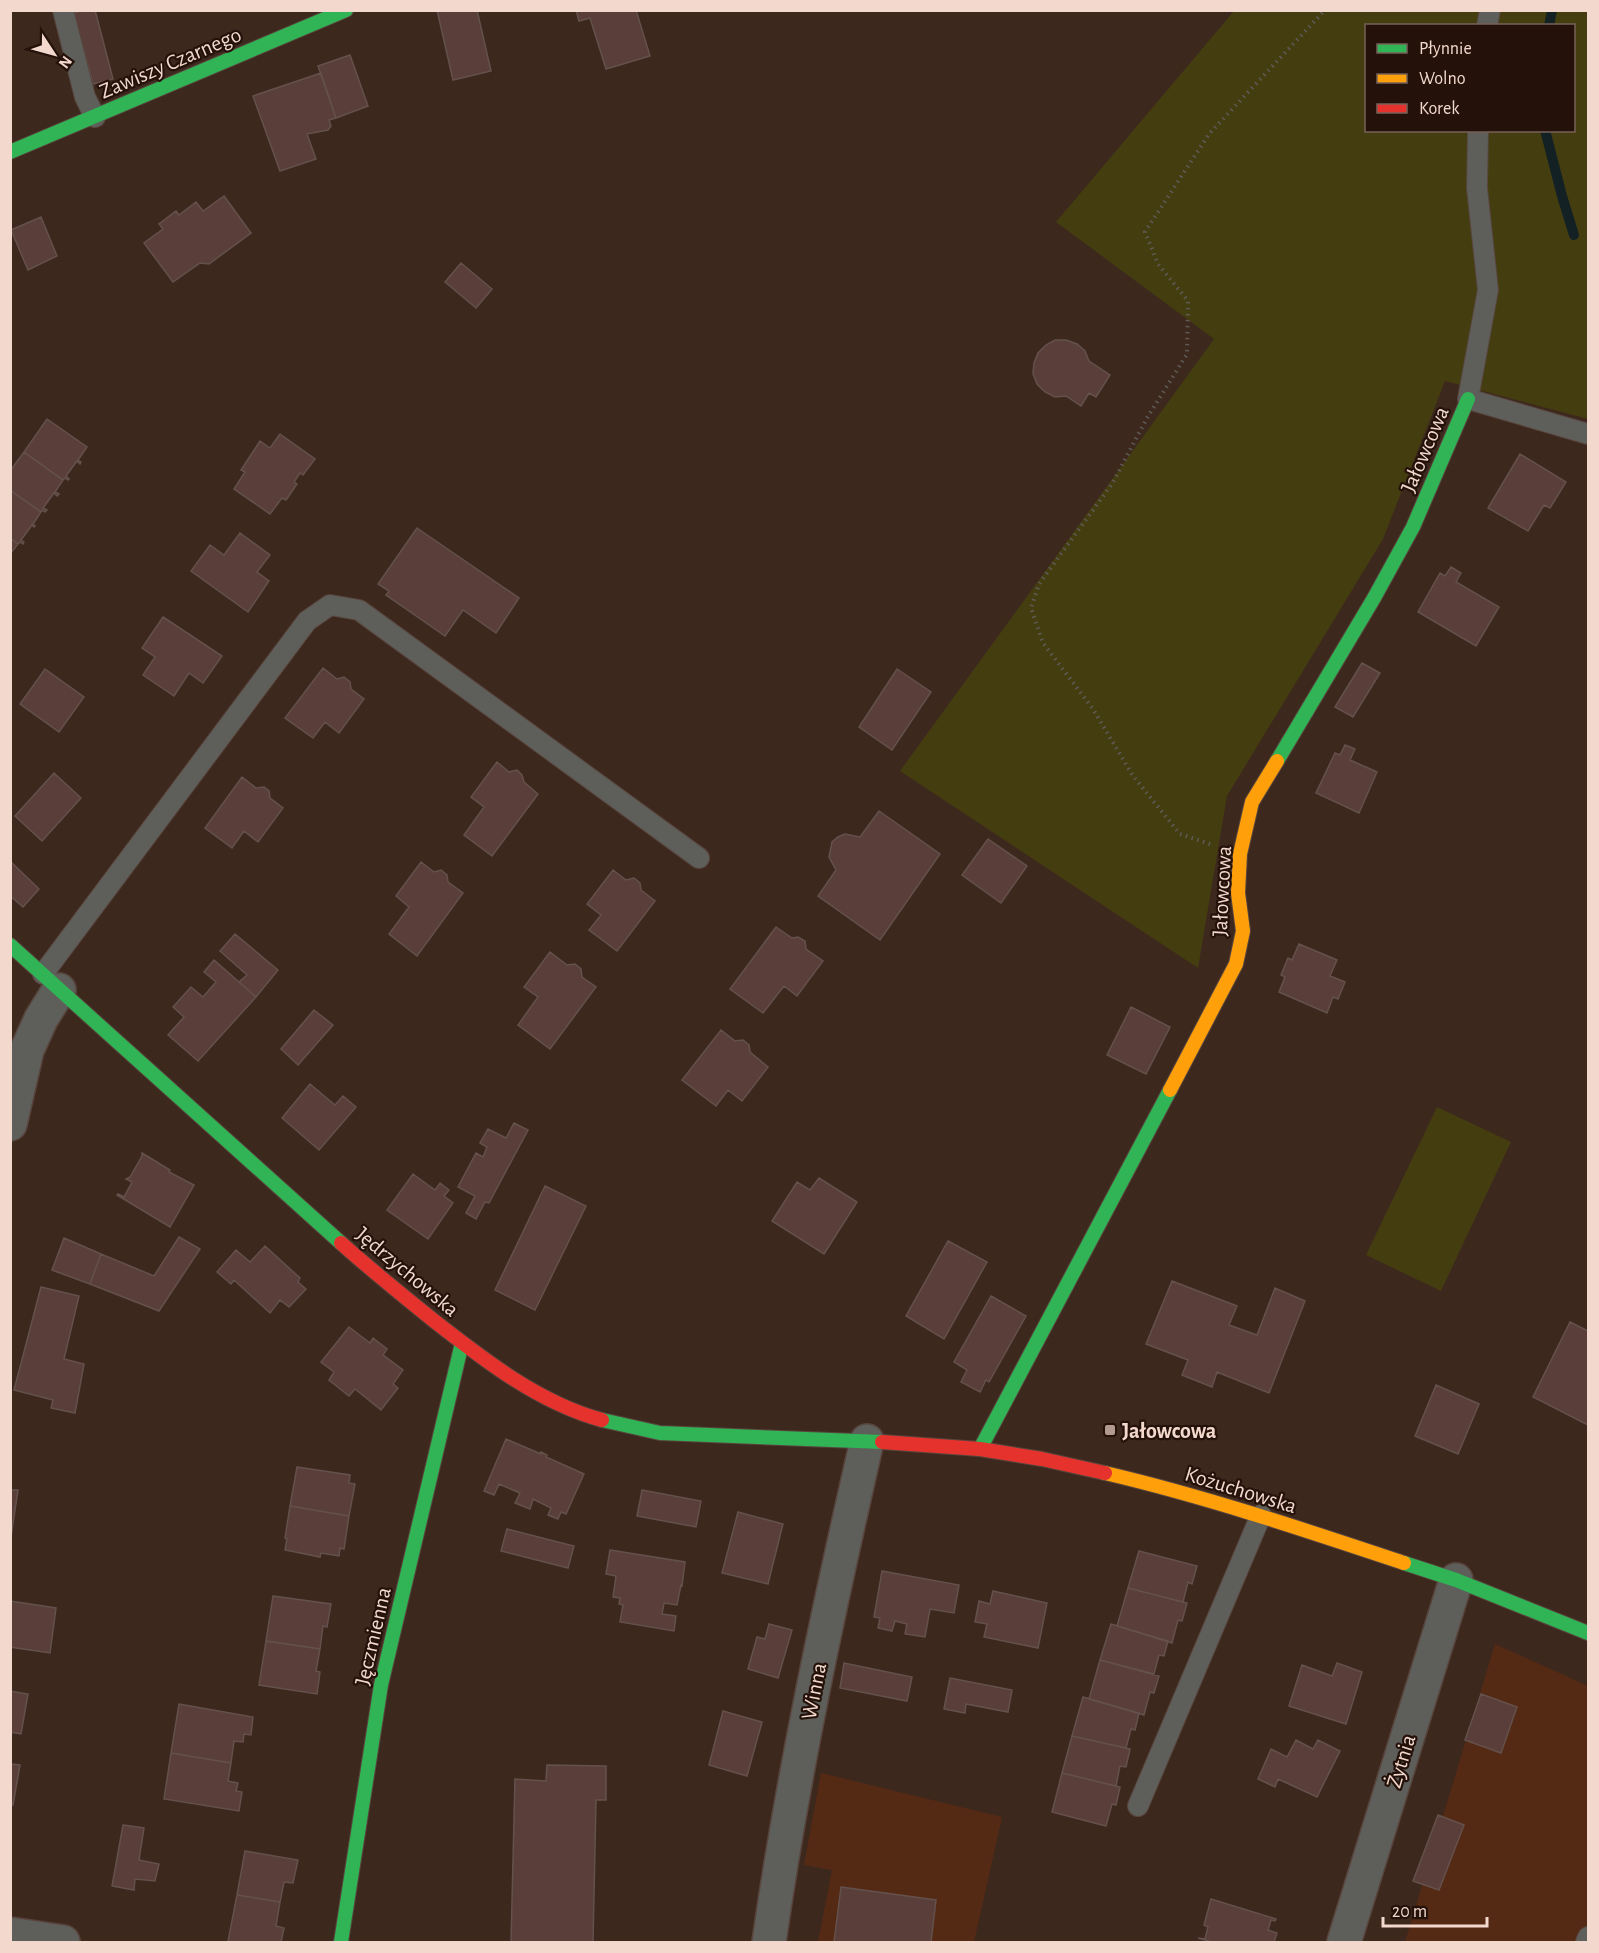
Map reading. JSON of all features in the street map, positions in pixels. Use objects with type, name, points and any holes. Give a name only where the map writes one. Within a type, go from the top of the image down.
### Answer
[{"type":"street","name":"Zawiszy Czarnego","points":[[10,152],[346,10]]},
{"type":"street","name":"Jałowcowa","points":[[980,1449],[1236,964],[1243,931],[1238,893],[1240,858],[1252,802],[1374,598],[1413,527],[1468,399]]},
{"type":"street","name":"Jędrzychowska","points":[[10,945],[354,1255],[462,1343],[516,1380],[555,1403],[591,1417],[660,1433],[867,1441]]},
{"type":"street","points":[[10,1124],[27,1050],[41,1019],[51,982]]},
{"type":"street","name":"Jęczmienna","points":[[341,1942],[381,1685],[462,1343]]},
{"type":"street","name":"Kożuchowska","points":[[867,1441],[980,1449],[1042,1459],[1147,1483],[1261,1515],[1456,1580],[1588,1634]]},
{"type":"street","name":"Winna","points":[[769,1942],[781,1861],[825,1626],[867,1441]]},
{"type":"street","name":"Żytnia","points":[[1344,1942],[1456,1580]]},
{"type":"street","points":[[10,1934],[63,1942]]},
{"type":"lane","points":[[63,10],[85,97],[95,117]]},
{"type":"lane","points":[[1478,132],[1477,188],[1488,290],[1468,399],[1588,434]]},
{"type":"lane","points":[[51,982],[307,621],[330,605],[359,610],[699,858]]},
{"type":"lane","points":[[1138,1806],[1261,1515]]},
{"type":"lane","points":[[1586,1942],[1588,1937]]},
{"type":"path","points":[[1240,858],[1216,846],[1180,834],[1133,776],[1093,710],[1043,643],[1031,608],[1039,584],[1112,484],[1147,418],[1187,354],[1188,301],[1158,264],[1145,232],[1209,134],[1325,10]]},
{"type":"shaded area","points":[[1234,11],[1588,11],[1588,419],[1445,381],[1383,539],[1227,796],[1198,968],[900,771],[1214,339],[1056,222]]},
{"type":"shaded area","points":[[1437,1107],[1511,1142],[1441,1291],[1366,1255]]},
{"type":"shaded area","points":[[1495,1644],[1588,1686],[1588,1942],[1405,1942]]},
{"type":"shaded area","points":[[821,1773],[1002,1817],[974,1942],[818,1942],[832,1870],[804,1865]]},
{"type":"building","points":[[95,10],[113,79],[93,84],[74,13]]},
{"type":"building","points":[[437,10],[477,10],[491,71],[453,80]]},
{"type":"building","points":[[576,10],[636,10],[650,56],[606,69],[590,18],[579,21]]},
{"type":"building","points":[[350,55],[368,106],[336,118],[318,66]]},
{"type":"building","points":[[321,73],[336,118],[329,120],[331,126],[328,130],[307,134],[316,159],[280,171],[253,96]]},
{"type":"building","points":[[224,196],[251,233],[209,264],[200,263],[173,282],[144,243],[163,229],[159,224],[176,211],[179,215],[196,202],[203,211]]},
{"type":"building","points":[[41,217],[57,256],[28,270],[11,230]]},
{"type":"building","points":[[461,263],[492,289],[476,308],[445,282]]},
{"type":"building","points":[[1055,340],[1066,340],[1077,344],[1085,351],[1089,361],[1110,375],[1096,397],[1089,393],[1081,406],[1066,396],[1055,397],[1045,392],[1037,384],[1033,374],[1038,353]]},
{"type":"building","points":[[47,419],[87,447],[78,460],[80,464],[77,461],[66,476],[68,480],[65,478],[63,480],[24,452]]},
{"type":"building","points":[[280,434],[315,459],[303,475],[300,473],[294,482],[297,484],[286,500],[282,498],[270,514],[234,489],[245,472],[241,470],[260,441],[270,448]]},
{"type":"building","points":[[24,452],[63,480],[55,492],[59,494],[57,496],[54,493],[43,508],[47,510],[45,512],[42,510],[41,512],[10,490],[10,471]]},
{"type":"building","points":[[1520,454],[1566,482],[1550,508],[1544,505],[1528,531],[1488,508]]},
{"type":"building","points":[[10,490],[41,512],[33,524],[35,526],[32,525],[21,540],[23,544],[20,542],[18,544],[10,538]]},
{"type":"building","points":[[417,528],[519,598],[496,633],[463,610],[445,636],[386,595],[389,591],[378,584]]},
{"type":"building","points":[[240,533],[270,555],[257,572],[269,581],[248,612],[191,571],[210,545],[224,555]]},
{"type":"building","points":[[10,538],[18,544],[10,554]]},
{"type":"building","points":[[1451,567],[1461,573],[1456,582],[1499,607],[1476,646],[1418,612],[1440,573],[1445,576]]},
{"type":"building","points":[[163,617],[222,656],[203,683],[189,673],[174,696],[143,675],[155,657],[142,648]]},
{"type":"building","points":[[1362,663],[1380,673],[1353,717],[1335,707]]},
{"type":"building","points":[[323,668],[337,679],[344,677],[350,682],[351,689],[364,699],[339,733],[325,722],[313,738],[285,718]]},
{"type":"building","points":[[45,669],[84,697],[59,732],[20,704]]},
{"type":"building","points":[[897,669],[931,692],[892,750],[859,727]]},
{"type":"building","points":[[1345,745],[1355,749],[1350,760],[1377,772],[1359,813],[1316,793],[1335,753],[1340,755]]},
{"type":"building","points":[[497,762],[509,772],[517,770],[524,782],[538,794],[492,856],[464,835],[484,807],[471,797]]},
{"type":"building","points":[[54,773],[81,798],[42,841],[15,816]]},
{"type":"building","points":[[242,777],[256,788],[264,787],[269,791],[270,798],[283,808],[258,842],[244,831],[232,848],[205,828]]},
{"type":"building","points":[[879,811],[940,854],[880,940],[818,896],[836,870],[829,857],[832,842],[845,834],[860,837]]},
{"type":"building","points":[[988,839],[1027,866],[1001,903],[962,875]]},
{"type":"building","points":[[10,861],[39,889],[23,907],[10,896]]},
{"type":"building","points":[[421,862],[434,872],[441,870],[447,875],[448,882],[463,893],[417,956],[389,934],[409,907],[396,896]]},
{"type":"building","points":[[613,870],[626,880],[634,878],[640,883],[641,890],[655,901],[617,951],[589,930],[601,915],[587,904]]},
{"type":"building","points":[[776,927],[792,938],[798,937],[805,941],[806,949],[823,961],[797,996],[784,986],[763,1013],[730,989]]},
{"type":"building","points":[[235,934],[278,970],[256,997],[239,982],[247,975],[220,951]]},
{"type":"building","points":[[1299,944],[1337,960],[1330,976],[1345,982],[1338,999],[1333,997],[1327,1013],[1279,992],[1285,977],[1281,975],[1288,958],[1292,960]]},
{"type":"building","points":[[550,952],[567,965],[575,964],[581,969],[582,977],[596,987],[550,1049],[518,1025],[538,997],[524,987]]},
{"type":"building","points":[[214,960],[256,997],[198,1061],[168,1035],[184,1017],[173,1007],[191,987],[203,997],[216,982],[204,972]]},
{"type":"building","points":[[1131,1007],[1170,1027],[1146,1074],[1107,1055]]},
{"type":"building","points":[[314,1010],[333,1025],[298,1065],[281,1049]]},
{"type":"building","points":[[721,1030],[735,1041],[743,1040],[749,1045],[750,1052],[768,1067],[742,1101],[728,1090],[716,1106],[682,1080]]},
{"type":"building","points":[[310,1084],[335,1105],[343,1096],[356,1107],[319,1150],[282,1118]]},
{"type":"building","points":[[514,1123],[528,1130],[489,1203],[485,1202],[476,1219],[466,1213],[475,1196],[458,1187],[476,1153],[483,1157],[487,1147],[480,1143],[488,1129],[506,1138]]},
{"type":"building","points":[[142,1153],[170,1170],[169,1172],[194,1185],[170,1227],[117,1195],[124,1197],[132,1182],[126,1179],[130,1177]]},
{"type":"building","points":[[413,1174],[435,1190],[440,1183],[449,1190],[444,1196],[453,1203],[428,1239],[387,1210]]},
{"type":"building","points":[[819,1178],[857,1202],[824,1254],[772,1221],[797,1182],[810,1190]]},
{"type":"building","points":[[545,1186],[586,1206],[535,1310],[495,1290]]},
{"type":"building","points":[[179,1237],[200,1249],[159,1311],[90,1284],[101,1254],[154,1276]]},
{"type":"building","points":[[64,1238],[101,1254],[90,1284],[52,1270]]},
{"type":"building","points":[[948,1241],[987,1262],[944,1339],[906,1316]]},
{"type":"building","points":[[265,1246],[300,1278],[298,1282],[306,1289],[289,1307],[280,1300],[270,1313],[234,1280],[231,1284],[217,1272],[236,1250],[250,1262]]},
{"type":"building","points":[[1172,1281],[1237,1306],[1229,1325],[1257,1335],[1275,1288],[1305,1301],[1269,1393],[1217,1372],[1212,1387],[1182,1375],[1188,1360],[1146,1344]]},
{"type":"building","points":[[41,1287],[79,1296],[64,1359],[84,1364],[75,1413],[51,1408],[53,1400],[14,1390]]},
{"type":"building","points":[[991,1296],[1026,1316],[989,1382],[986,1380],[980,1392],[961,1382],[967,1370],[954,1362]]},
{"type":"building","points":[[1570,1322],[1588,1331],[1588,1425],[1533,1397]]},
{"type":"building","points":[[349,1327],[370,1343],[373,1338],[387,1349],[383,1355],[403,1370],[393,1384],[398,1388],[381,1410],[355,1389],[349,1396],[329,1380],[334,1372],[321,1362]]},
{"type":"building","points":[[1436,1385],[1479,1404],[1458,1454],[1415,1436]]},
{"type":"building","points":[[506,1439],[541,1454],[541,1452],[547,1455],[546,1457],[584,1474],[566,1514],[561,1512],[558,1519],[548,1515],[551,1508],[533,1499],[530,1509],[515,1503],[520,1493],[499,1484],[494,1495],[484,1491]]},
{"type":"building","points":[[297,1467],[350,1475],[349,1483],[355,1484],[349,1516],[290,1506]]},
{"type":"building","points":[[10,1490],[18,1490],[10,1544]]},
{"type":"building","points":[[642,1490],[701,1501],[696,1527],[637,1516]]},
{"type":"building","points":[[290,1506],[349,1516],[344,1549],[340,1548],[339,1556],[321,1553],[320,1557],[285,1550]]},
{"type":"building","points":[[738,1512],[783,1524],[768,1584],[722,1573]]},
{"type":"building","points":[[507,1529],[574,1546],[568,1568],[501,1551]]},
{"type":"building","points":[[610,1550],[685,1562],[677,1605],[664,1603],[662,1614],[676,1616],[674,1631],[620,1622],[623,1605],[619,1604],[620,1598],[613,1597],[616,1576],[606,1574]]},
{"type":"building","points":[[1139,1551],[1197,1566],[1192,1584],[1188,1582],[1183,1602],[1128,1588]]},
{"type":"building","points":[[882,1571],[959,1585],[954,1613],[930,1609],[925,1637],[905,1634],[907,1624],[895,1621],[892,1631],[878,1628],[880,1618],[874,1617]]},
{"type":"building","points":[[1128,1588],[1187,1603],[1182,1621],[1178,1620],[1172,1643],[1117,1626]]},
{"type":"building","points":[[993,1591],[1047,1603],[1038,1648],[984,1637],[987,1624],[975,1622],[979,1601],[990,1604]]},
{"type":"building","points":[[273,1596],[331,1604],[327,1627],[323,1626],[320,1649],[266,1641]]},
{"type":"building","points":[[10,1601],[56,1608],[50,1653],[10,1647]]},
{"type":"building","points":[[769,1624],[792,1630],[778,1678],[748,1669],[757,1637],[765,1639]]},
{"type":"building","points":[[1111,1624],[1168,1641],[1164,1656],[1159,1655],[1154,1674],[1100,1660]]},
{"type":"building","points":[[266,1641],[320,1649],[316,1671],[320,1672],[317,1694],[259,1685]]},
{"type":"building","points":[[1100,1660],[1159,1676],[1154,1693],[1150,1692],[1144,1715],[1089,1699]]},
{"type":"building","points":[[844,1663],[912,1677],[907,1701],[840,1688]]},
{"type":"building","points":[[1337,1663],[1362,1672],[1346,1724],[1289,1706],[1302,1665],[1332,1676]]},
{"type":"building","points":[[950,1678],[1012,1690],[1008,1712],[966,1704],[965,1713],[944,1709]]},
{"type":"building","points":[[10,1691],[28,1694],[21,1734],[10,1732]]},
{"type":"building","points":[[1481,1694],[1517,1707],[1501,1753],[1465,1740]]},
{"type":"building","points":[[1083,1697],[1139,1713],[1135,1730],[1131,1729],[1126,1748],[1072,1736]]},
{"type":"building","points":[[179,1704],[253,1717],[251,1735],[244,1734],[243,1742],[234,1741],[231,1763],[171,1753]]},
{"type":"building","points":[[723,1711],[762,1722],[747,1776],[709,1765]]},
{"type":"building","points":[[1072,1736],[1130,1749],[1126,1767],[1120,1766],[1116,1786],[1062,1773]]},
{"type":"building","points":[[1296,1740],[1313,1749],[1318,1740],[1340,1751],[1317,1797],[1278,1779],[1275,1787],[1258,1779],[1271,1749],[1287,1757]]},
{"type":"building","points":[[171,1753],[231,1763],[228,1781],[238,1783],[236,1791],[242,1792],[239,1811],[164,1799]]},
{"type":"building","points":[[10,1764],[20,1765],[13,1805],[10,1805]]},
{"type":"building","points":[[547,1765],[606,1766],[606,1800],[596,1800],[593,1942],[511,1942],[515,1779],[546,1781]]},
{"type":"building","points":[[1062,1773],[1120,1787],[1116,1805],[1112,1804],[1106,1826],[1052,1812]]},
{"type":"building","points":[[1438,1815],[1464,1825],[1439,1890],[1413,1881]]},
{"type":"building","points":[[123,1825],[144,1828],[139,1860],[159,1864],[155,1881],[135,1879],[134,1890],[112,1886]]},
{"type":"building","points":[[245,1851],[298,1860],[293,1883],[284,1882],[280,1902],[237,1895]]},
{"type":"building","points":[[841,1887],[936,1900],[931,1942],[834,1942]]},
{"type":"building","points":[[237,1895],[280,1902],[276,1926],[284,1928],[281,1942],[228,1941]]},
{"type":"building","points":[[1211,1899],[1276,1919],[1271,1920],[1268,1930],[1277,1933],[1274,1942],[1212,1942],[1198,1938],[1205,1939],[1208,1927],[1204,1925]]},
{"type":"waterway","points":[[1549,24],[1552,10]]},
{"type":"waterway","points":[[1546,132],[1574,235]]},
{"type":"traffic: fast","points":[[10,152],[346,10]]},
{"type":"traffic: fast","points":[[1277,761],[1374,598],[1413,527],[1468,399]]},
{"type":"traffic: fast","points":[[10,945],[341,1243]]},
{"type":"traffic: fast","points":[[980,1449],[1170,1090]]},
{"type":"traffic: fast","points":[[341,1942],[381,1685],[462,1343]]},
{"type":"traffic: fast","points":[[602,1420],[660,1433],[882,1442]]},
{"type":"traffic: fast","points":[[1404,1563],[1456,1580],[1588,1633]]},
{"type":"traffic: slow","points":[[1170,1090],[1236,964],[1243,931],[1238,893],[1240,854],[1252,802],[1277,761]]},
{"type":"traffic: slow","points":[[1105,1473],[1218,1503],[1404,1563]]},
{"type":"traffic: jam","points":[[341,1243],[433,1320],[492,1365],[556,1403],[602,1420]]},
{"type":"traffic: jam","points":[[882,1442],[980,1449],[1042,1459],[1105,1473]]},
{"type":"place","name":"Jałowcowa","points":[[1110,1430]]}]
